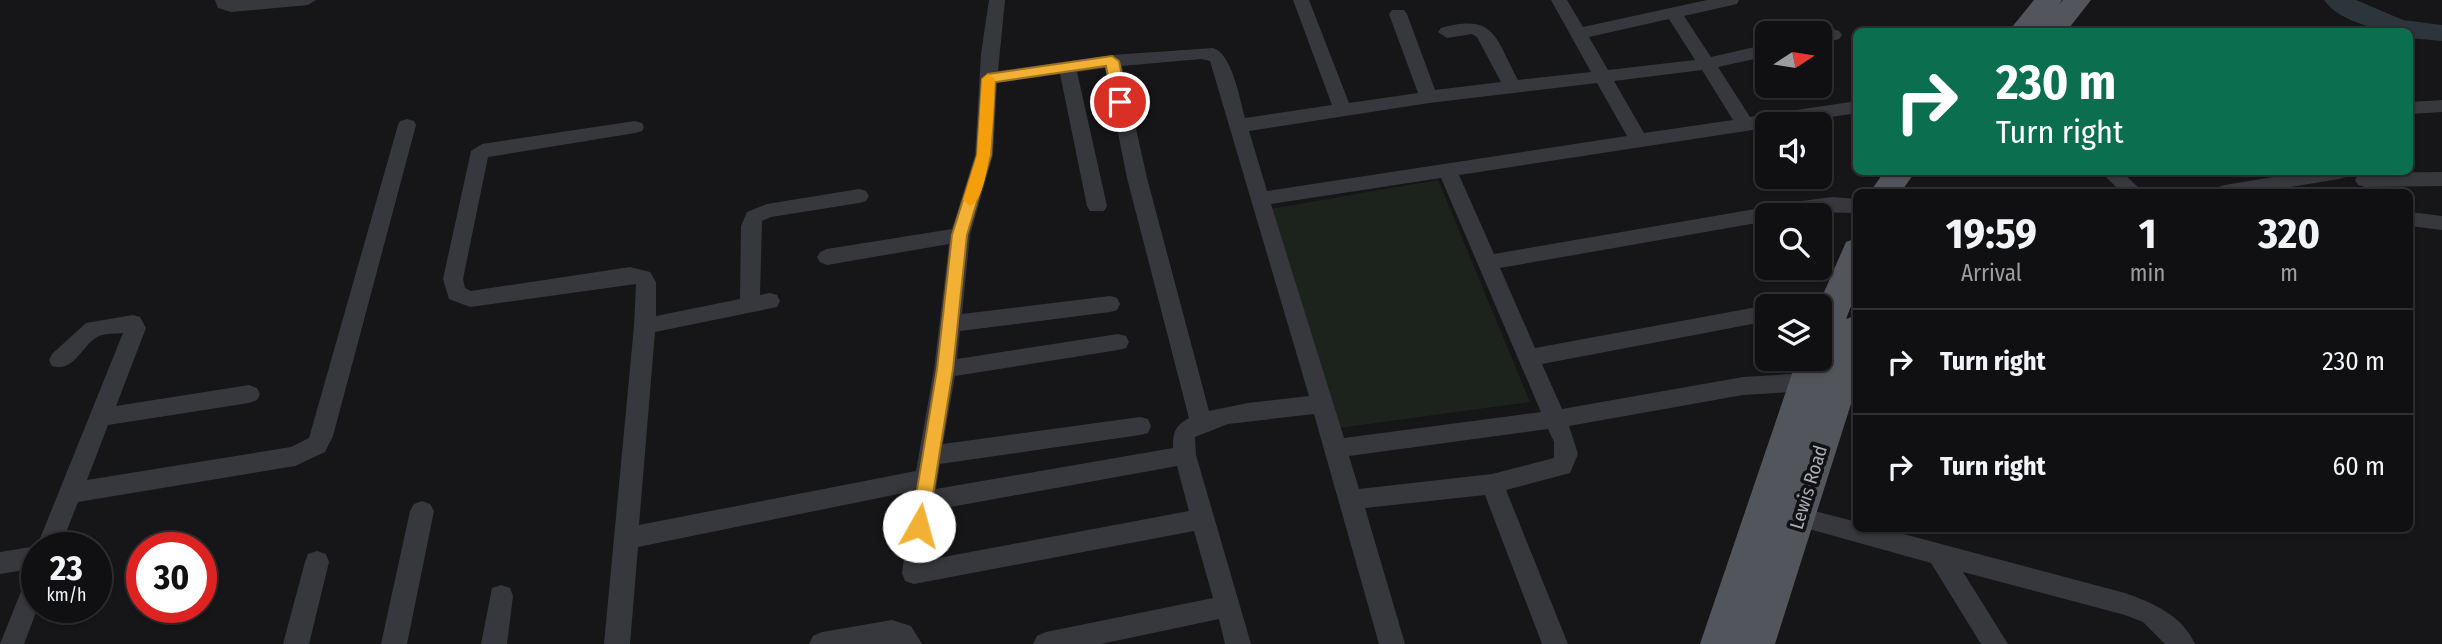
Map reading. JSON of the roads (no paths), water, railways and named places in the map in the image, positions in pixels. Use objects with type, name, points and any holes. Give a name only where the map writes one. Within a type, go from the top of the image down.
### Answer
[{"type":"main road","points":[[2024,28],[2049,0]]},
{"type":"main road","points":[[2054,28],[2078,0]]},
{"type":"main road","name":"Lewis Road","points":[[1761,639],[1799,517],[1836,314],[1853,262]]},
{"type":"main road","name":"Lewis Road","points":[[1720,644],[1810,371]]},
{"type":"street","points":[[223,0],[224,4],[231,7],[308,0]]},
{"type":"street","points":[[997,0],[988,79],[984,155],[960,235],[945,369],[926,479],[914,573],[1203,519]]},
{"type":"street","points":[[1301,0],[1343,110]]},
{"type":"street","points":[[1559,0],[1638,139]]},
{"type":"street","points":[[1580,33],[1731,0]]},
{"type":"street","points":[[1673,12],[1746,125]]},
{"type":"street","points":[[1398,14],[1429,97]]},
{"type":"street","points":[[1447,32],[1475,29],[1484,33],[1512,87]]},
{"type":"street","points":[[1237,126],[1429,97],[1707,64],[1755,53]]},
{"type":"street","points":[[988,79],[1112,61],[1213,54],[1218,59],[1392,644]]},
{"type":"street","points":[[1112,61],[1137,178],[1201,422]]},
{"type":"street","points":[[1067,67],[1097,206]]},
{"type":"street","points":[[2413,108],[2442,106]]},
{"type":"street","points":[[1259,199],[1853,108]]},
{"type":"street","points":[[70,493],[295,456],[317,445],[323,436],[407,125]]},
{"type":"street","points":[[617,644],[645,326],[646,282],[643,277],[637,275],[470,299],[461,297],[453,287],[478,156],[482,151],[635,127]]},
{"type":"street","points":[[1351,500],[1492,484],[1562,466],[1567,454],[1566,442],[1447,170]]},
{"type":"street","points":[[2114,175],[2130,189]]},
{"type":"street","points":[[2242,189],[2322,175]]},
{"type":"street","points":[[2365,181],[2442,179]]},
{"type":"street","points":[[645,326],[760,303],[751,226],[754,217],[767,211],[859,196]]},
{"type":"street","points":[[1487,263],[1802,208],[1832,204],[1853,206]]},
{"type":"street","points":[[2413,219],[2442,223]]},
{"type":"street","points":[[827,257],[960,235]]},
{"type":"street","points":[[950,324],[1110,304]]},
{"type":"street","points":[[1529,358],[1755,315]]},
{"type":"street","points":[[54,532],[131,341],[135,328],[133,323],[93,329],[60,360]]},
{"type":"street","points":[[945,369],[1118,342]]},
{"type":"street","points":[[1334,449],[1555,419],[1743,386],[1806,371]]},
{"type":"street","points":[[101,417],[249,394]]},
{"type":"street","points":[[1238,644],[1185,455],[1184,433],[1190,426],[1201,422],[1320,404]]},
{"type":"street","points":[[628,538],[926,479],[1140,426]]},
{"type":"street","points":[[926,479],[1185,455]]},
{"type":"street","points":[[1492,484],[1555,644]]},
{"type":"street","points":[[394,644],[422,511]]},
{"type":"street","points":[[1799,517],[1853,531]]},
{"type":"street","points":[[1856,532],[2134,607],[2152,614],[2182,644]]},
{"type":"street","points":[[1939,554],[1995,644]]},
{"type":"street","points":[[0,563],[21,560]]},
{"type":"street","points":[[296,644],[317,562]]},
{"type":"street","points":[[494,644],[501,596]]},
{"type":"street","points":[[1046,644],[1227,606]]},
{"type":"street","points":[[10,644],[21,617]]},
{"type":"street","points":[[822,644],[892,632],[902,634],[909,644]]},
{"type":"waterway","points":[[2337,0],[2362,14],[2400,28]]},
{"type":"waterway","points":[[2413,31],[2442,33]]}]
